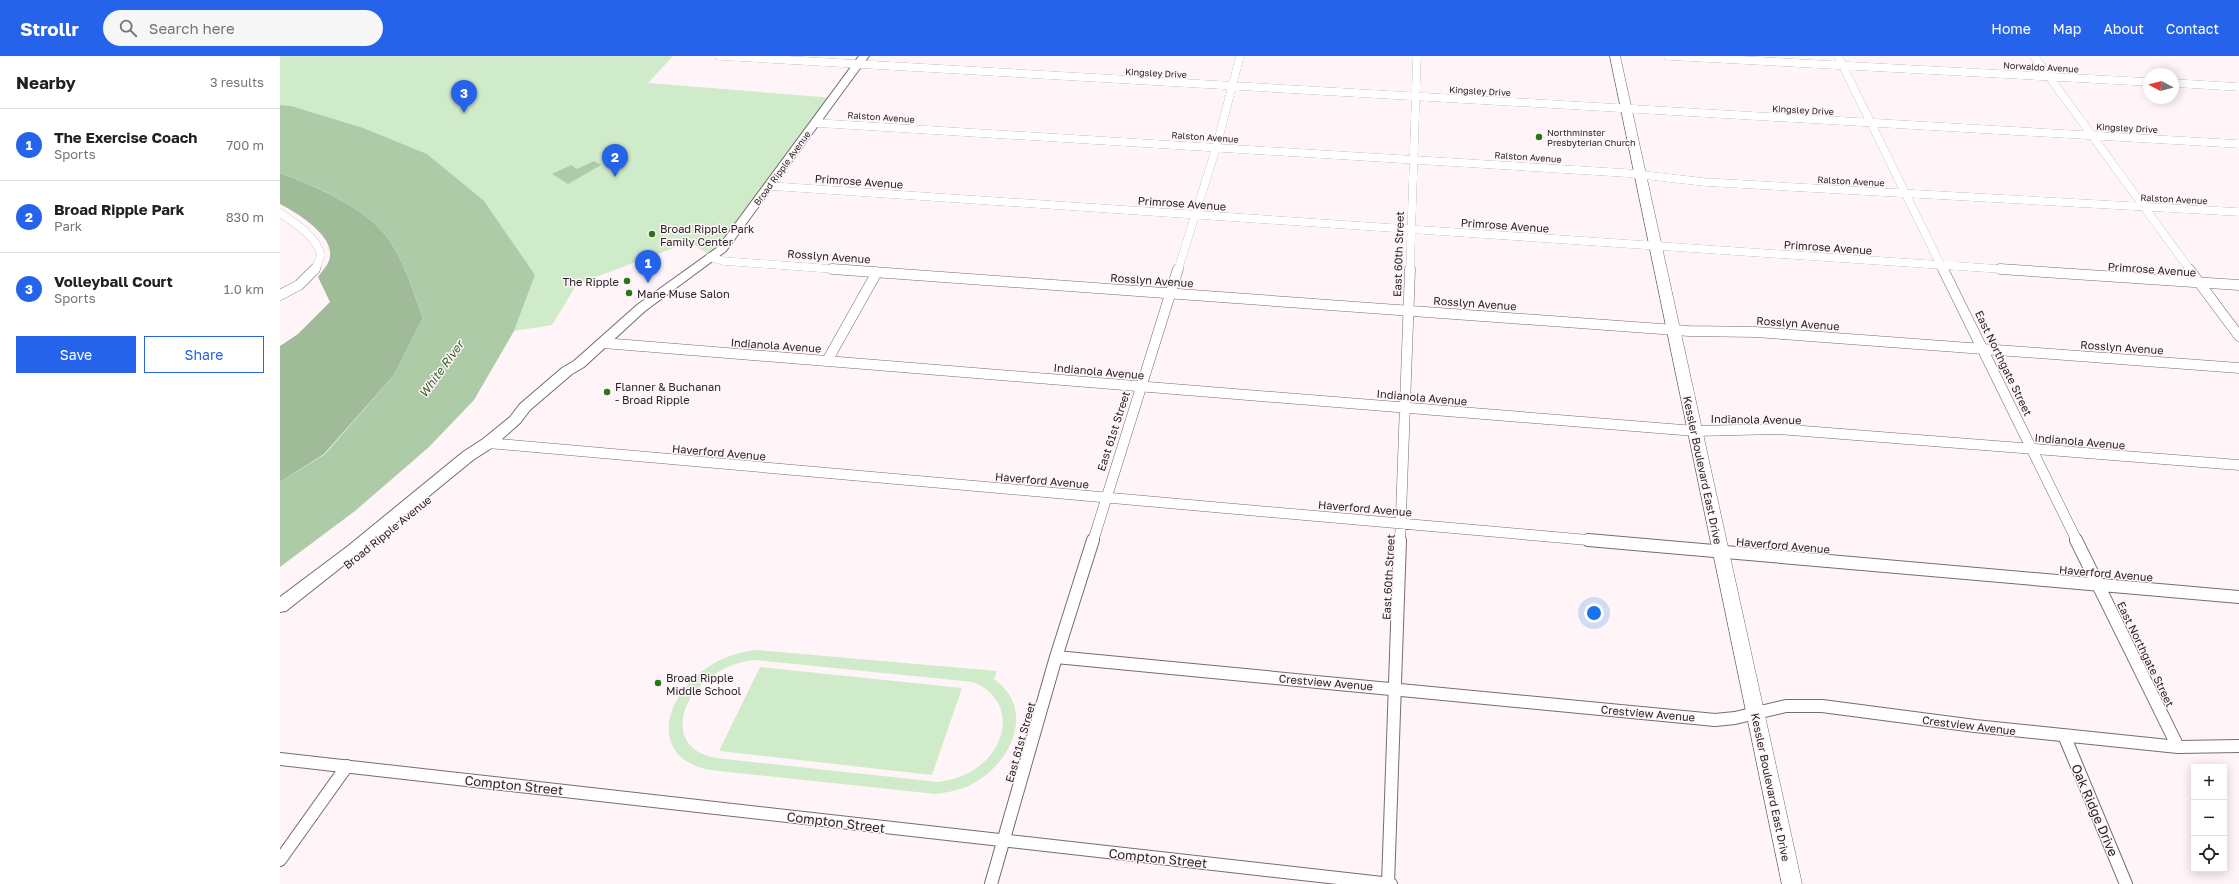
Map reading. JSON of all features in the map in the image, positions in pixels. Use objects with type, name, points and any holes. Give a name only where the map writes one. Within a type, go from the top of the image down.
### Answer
[{"type":"main road","name":"Kessler Boulevard East Drive","points":[[1615,56],[1792,884]]},
{"type":"street","name":"Kingsley Drive","points":[[719,56],[2239,144]]},
{"type":"street","name":"Broad Ripple Avenue","points":[[280,606],[353,550],[468,456],[488,443],[515,420],[532,412],[574,373],[579,364],[628,321],[644,314],[686,283],[692,272],[722,249],[770,186],[864,56]]},
{"type":"street","name":"East 61st Street","points":[[991,884],[1056,657],[1216,148],[1240,56]]},
{"type":"street","name":"East 60th Street","points":[[1388,884],[1402,528],[1400,524],[1417,56]]},
{"type":"street","name":"Norwaldo Avenue","points":[[1668,56],[2143,82]]},
{"type":"street","name":"East Northgate Street","points":[[1838,56],[1943,266],[2178,747]]},
{"type":"street","points":[[2034,56],[2094,136],[2198,283],[2239,336]]},
{"type":"street","points":[[2179,83],[2239,87]]},
{"type":"street","name":"Ralston Avenue","points":[[816,123],[1640,174],[1704,182],[2239,212]]},
{"type":"street","name":"Primrose Avenue","points":[[770,186],[2239,285]]},
{"type":"street","points":[[280,213],[302,228],[319,248],[320,259],[315,270],[301,283],[280,295]]},
{"type":"street","name":"Rosslyn Avenue","points":[[710,257],[723,261],[1674,330],[1755,332],[2239,368]]},
{"type":"street","points":[[827,361],[877,272]]},
{"type":"street","name":"Indianola Avenue","points":[[603,343],[1695,430],[1778,429],[2239,466]]},
{"type":"street","name":"Broad Ripple Avenue","points":[[280,617],[485,453],[488,443]]},
{"type":"street","name":"Haverford Avenue","points":[[488,443],[2239,597]]},
{"type":"street","name":"Crestview Avenue","points":[[1056,657],[1715,720],[1728,719],[1786,706],[1827,706],[1975,726],[2178,747],[2239,746]]},
{"type":"street","name":"Oak Ridge Drive","points":[[2064,735],[2126,884]]},
{"type":"street","name":"Compton Street","points":[[280,759],[1004,841],[1290,879],[1391,884]]},
{"type":"street","points":[[280,860],[347,766]]},
{"type":"shaded area","points":[[280,56],[673,56],[648,83],[834,98],[714,258],[690,242],[577,284],[552,325],[514,331],[535,275],[291,106],[280,105]]},
{"type":"shaded area","points":[[280,173],[308,184],[353,207],[378,226],[398,255],[408,276],[423,318],[394,375],[324,454],[280,482],[280,346],[298,334],[330,302],[318,277],[330,259],[330,256],[326,240],[320,232],[304,218],[280,204]]},
{"type":"shaded area","points":[[757,650],[997,671],[994,679],[1007,691],[1014,705],[1016,720],[1014,734],[1008,749],[999,762],[987,774],[965,787],[936,794],[710,770],[691,764],[678,754],[671,742],[669,728],[671,713],[678,698],[688,684],[707,667],[735,654]],"holes":[[[754,660],[973,682],[986,690],[996,699],[1001,710],[1003,722],[1001,734],[989,757],[978,767],[954,779],[938,782],[716,758],[701,753],[690,745],[684,735],[682,724],[684,711],[690,699],[698,688],[709,678],[730,666]]]},
{"type":"shaded area","points":[[760,667],[962,688],[932,775],[719,751]]},
{"type":"water","name":"White River","points":[[280,105],[291,106],[363,128],[427,154],[484,201],[535,275],[514,331],[474,400],[429,447],[355,511],[280,567],[280,482],[325,454],[394,375],[423,318],[408,276],[398,255],[378,226],[353,207],[308,184],[280,173]]},
{"type":"water","points":[[594,161],[601,165],[568,184],[552,174],[571,165],[577,169]]},
{"type":"place","name":"Volleyball Court","points":[[464,113]]},
{"type":"place","name":"Northminster Presbyterian Church","points":[[1539,137]]},
{"type":"place","name":"Broad Ripple Park","points":[[615,177]]},
{"type":"place","name":"Broad Ripple Park Family Center","points":[[652,234]]},
{"type":"place","name":"The Ripple","points":[[627,281]]},
{"type":"place","name":"The Exercise Coach","points":[[648,283]]},
{"type":"place","name":"Mane Muse Salon","points":[[629,293]]},
{"type":"place","name":"Flanner & Buchanan - Broad Ripple","points":[[607,392]]},
{"type":"place","name":"Broad Ripple Middle School","points":[[658,683]]}]
